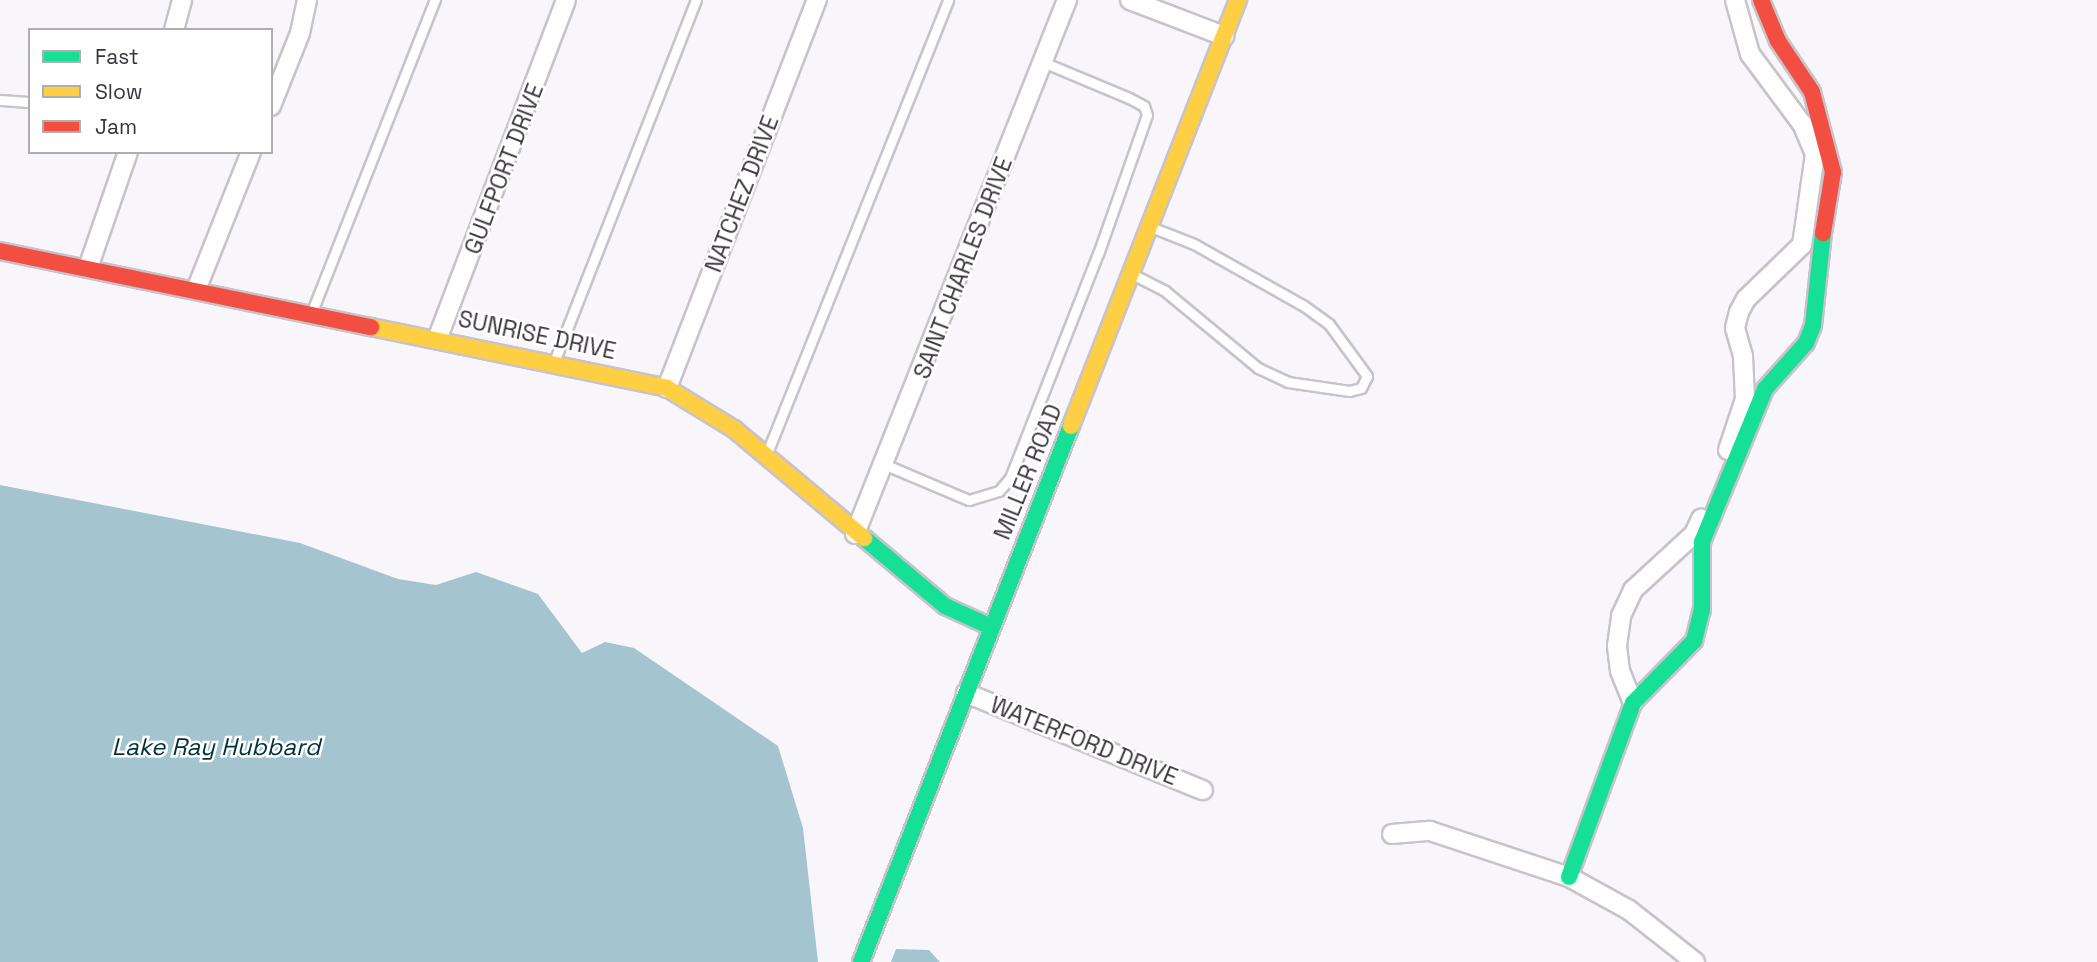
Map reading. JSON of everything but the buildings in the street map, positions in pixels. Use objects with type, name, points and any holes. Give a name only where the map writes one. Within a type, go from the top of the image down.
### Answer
[{"type":"street","points":[[174,28],[182,0]]},
{"type":"street","points":[[273,101],[300,33],[307,0]]},
{"type":"street","name":"GULFPORT DRIVE","points":[[438,337],[566,0]]},
{"type":"street","name":"NATCHEZ DRIVE","points":[[667,388],[817,0]]},
{"type":"street","name":"SAINT CHARLES DRIVE","points":[[855,534],[886,465],[1067,0]]},
{"type":"street","points":[[1130,0],[1224,36]]},
{"type":"street","name":"MILLER ROAD","points":[[861,962],[1238,0]]},
{"type":"street","points":[[1633,703],[1620,671],[1617,646],[1621,616],[1633,590],[1694,534],[1765,389],[1806,343],[1813,326],[1818,248],[1829,216],[1833,172],[1816,133],[1750,54],[1735,0]]},
{"type":"street","points":[[1569,877],[1633,703],[1694,641],[1702,610],[1702,542],[1730,460],[1745,399],[1743,356],[1735,328],[1739,312],[1746,299],[1802,244],[1815,154],[1812,92],[1778,41],[1761,0]]},
{"type":"street","points":[[88,268],[127,154]]},
{"type":"street","points":[[196,290],[250,154]]},
{"type":"street","name":"SUNRISE DRIVE","points":[[0,251],[410,337],[438,337],[667,388],[706,408],[855,534],[946,606],[991,627]]},
{"type":"street","name":"WATERFORD DRIVE","points":[[966,692],[1203,790]]},
{"type":"street","points":[[1392,834],[1430,831],[1569,877],[1629,910],[1695,962]]},
{"type":"lane","points":[[310,317],[435,0]]},
{"type":"lane","points":[[554,362],[696,0]]},
{"type":"lane","points":[[766,457],[948,0]]},
{"type":"lane","points":[[886,465],[969,500],[999,491],[1010,478],[1098,254],[1147,116],[1144,106],[1129,97],[1043,62]]},
{"type":"lane","points":[[0,100],[28,102]]},
{"type":"lane","points":[[1130,273],[1165,291],[1258,368],[1288,382],[1349,391],[1361,388],[1367,376],[1329,324],[1304,306],[1194,244],[1149,226]]},
{"type":"water","name":"Lake Ray Hubbard","points":[[0,485],[300,543],[398,579],[436,585],[476,572],[538,594],[582,653],[605,642],[634,648],[778,746],[803,828],[818,962],[0,962]]},
{"type":"water","points":[[896,949],[929,950],[940,962],[891,962]]},
{"type":"traffic: fast","points":[[1569,877],[1633,703],[1694,641],[1702,610],[1702,542],[1765,389],[1806,343],[1813,326],[1823,233]]},
{"type":"traffic: fast","points":[[861,962],[1071,426]]},
{"type":"traffic: fast","points":[[864,538],[945,606],[991,627]]},
{"type":"traffic: slow","points":[[1071,426],[1238,0]]},
{"type":"traffic: slow","points":[[371,327],[667,388],[734,429],[864,538]]},
{"type":"traffic: jam","points":[[1761,0],[1778,41],[1812,92],[1833,172],[1823,233]]},
{"type":"traffic: jam","points":[[0,251],[371,327]]}]
